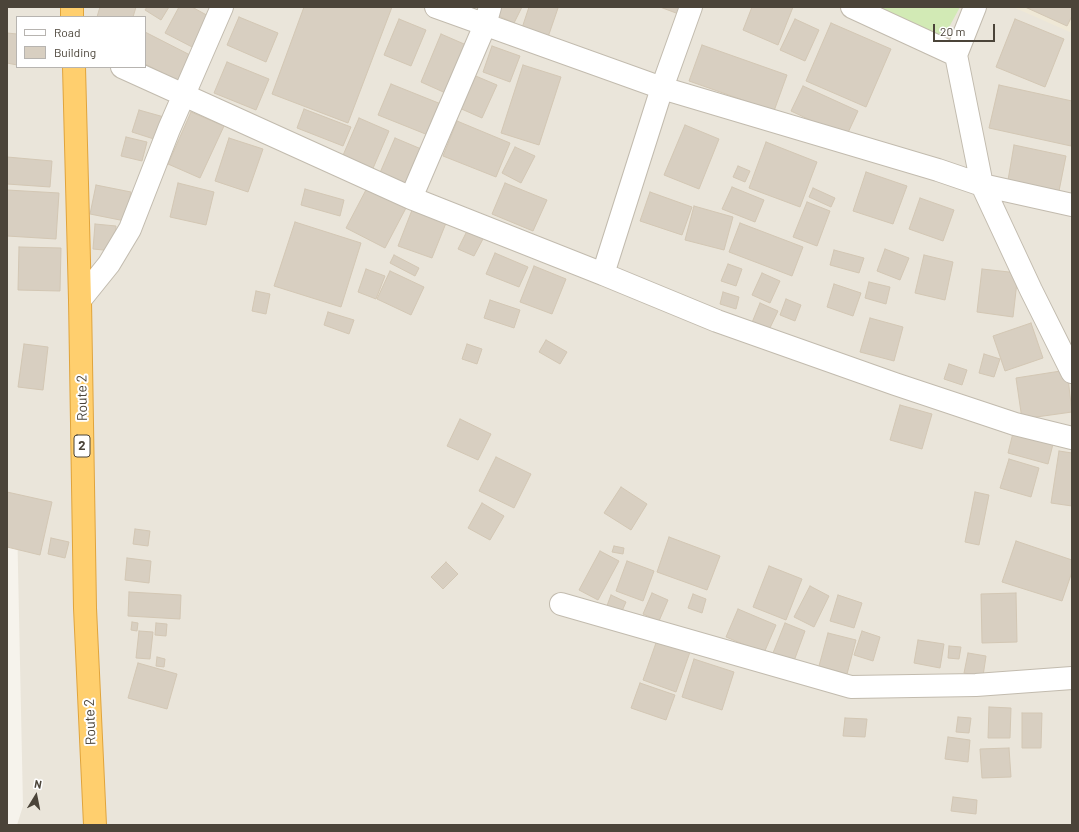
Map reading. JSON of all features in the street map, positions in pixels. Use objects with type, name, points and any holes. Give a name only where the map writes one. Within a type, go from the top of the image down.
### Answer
[{"type":"highway","name":"Route 2","points":[[74,68],[80,300],[85,608],[95,825]]},
{"type":"street","points":[[80,300],[109,264],[130,229],[184,95],[222,7]]},
{"type":"street","points":[[436,7],[487,16],[662,88],[938,170],[982,186],[1072,206]]},
{"type":"street","points":[[603,274],[662,88],[691,7]]},
{"type":"street","points":[[852,7],[956,54]]},
{"type":"street","points":[[975,7],[956,54],[982,186],[1072,372]]},
{"type":"street","points":[[411,198],[487,16]]},
{"type":"street","points":[[124,68],[411,198],[717,321],[895,384],[1015,424],[1072,438]]},
{"type":"street","points":[[561,604],[851,687],[976,685],[1072,678]]},
{"type":"shaded area","points":[[7,7],[1072,7],[1072,825],[17,825],[23,806],[17,520],[7,520]]},
{"type":"shaded area","points":[[1013,7],[1072,7],[1072,33]]},
{"type":"green space","points":[[868,7],[960,7],[942,40]]},
{"type":"building","points":[[100,7],[136,7],[133,16],[97,16]]},
{"type":"building","points":[[147,7],[169,7],[161,20],[145,10]]},
{"type":"building","points":[[179,7],[192,7],[212,18],[196,49],[165,33]]},
{"type":"building","points":[[304,7],[392,7],[348,123],[272,94]]},
{"type":"building","points":[[493,7],[522,7],[514,23],[490,12]]},
{"type":"building","points":[[529,7],[558,8],[547,40],[521,31]]},
{"type":"building","points":[[660,7],[688,7],[684,16]]},
{"type":"building","points":[[752,7],[793,7],[778,45],[743,30]]},
{"type":"building","points":[[1025,7],[1072,7],[1072,16],[1067,26]]},
{"type":"building","points":[[239,17],[278,33],[266,62],[227,45]]},
{"type":"building","points":[[399,19],[426,30],[411,66],[384,55]]},
{"type":"building","points":[[795,19],[819,30],[805,61],[780,50]]},
{"type":"building","points":[[1015,19],[1064,39],[1045,87],[996,67]]},
{"type":"building","points":[[831,23],[891,49],[866,107],[806,81]]},
{"type":"building","points":[[7,33],[16,34],[16,65],[7,63]]},
{"type":"building","points":[[146,33],[194,57],[182,83],[146,65]]},
{"type":"building","points":[[441,34],[471,47],[450,95],[421,82]]},
{"type":"building","points":[[702,45],[787,75],[774,111],[689,81]]},
{"type":"building","points":[[492,46],[520,56],[510,82],[483,72]]},
{"type":"building","points":[[227,62],[269,79],[256,110],[214,93]]},
{"type":"building","points":[[523,65],[561,77],[539,145],[501,133]]},
{"type":"building","points":[[471,74],[497,85],[482,118],[457,107]]},
{"type":"building","points":[[391,84],[441,104],[428,135],[378,115]]},
{"type":"building","points":[[999,85],[1072,101],[1071,146],[989,128]]},
{"type":"building","points":[[803,86],[858,111],[846,137],[791,111]]},
{"type":"building","points":[[304,109],[351,127],[343,146],[297,128]]},
{"type":"building","points":[[139,110],[164,117],[157,140],[132,132]]},
{"type":"building","points":[[191,112],[224,126],[200,178],[168,164]]},
{"type":"building","points":[[359,118],[389,131],[371,173],[341,160]]},
{"type":"building","points":[[457,121],[510,143],[496,177],[443,156]]},
{"type":"building","points":[[685,125],[719,139],[699,189],[664,175]]},
{"type":"building","points":[[126,137],[147,142],[142,161],[121,156]]},
{"type":"building","points":[[229,138],[263,149],[248,192],[215,181]]},
{"type":"building","points":[[395,138],[426,151],[409,188],[379,175]]},
{"type":"building","points":[[766,142],[817,162],[800,207],[749,188]]},
{"type":"building","points":[[1014,145],[1066,156],[1058,196],[1007,186]]},
{"type":"building","points":[[515,147],[535,156],[521,183],[502,173]]},
{"type":"building","points":[[7,157],[52,161],[50,187],[7,184]]},
{"type":"building","points":[[738,166],[750,171],[745,182],[733,177]]},
{"type":"building","points":[[866,172],[907,186],[893,224],[853,211]]},
{"type":"building","points":[[178,183],[214,192],[206,225],[170,217]]},
{"type":"building","points":[[505,183],[547,200],[533,231],[492,214]]},
{"type":"building","points":[[96,185],[131,192],[125,221],[90,214]]},
{"type":"building","points":[[732,187],[764,200],[755,222],[722,209]]},
{"type":"building","points":[[367,188],[406,208],[385,248],[346,228]]},
{"type":"building","points":[[813,188],[835,198],[831,207],[809,197]]},
{"type":"building","points":[[305,189],[344,200],[340,216],[301,205]]},
{"type":"building","points":[[7,190],[59,193],[56,239],[7,236]]},
{"type":"building","points":[[650,192],[692,207],[682,235],[640,221]]},
{"type":"building","points":[[920,198],[954,210],[943,241],[909,229]]},
{"type":"building","points":[[807,202],[830,211],[817,246],[793,237]]},
{"type":"building","points":[[414,205],[448,218],[432,258],[398,246]]},
{"type":"building","points":[[694,206],[733,217],[724,250],[685,240]]},
{"type":"building","points":[[295,222],[361,243],[341,307],[274,286]]},
{"type":"building","points":[[740,223],[803,247],[792,276],[729,252]]},
{"type":"building","points":[[95,224],[116,226],[114,251],[93,249]]},
{"type":"building","points":[[468,229],[484,237],[474,256],[458,249]]},
{"type":"building","points":[[19,247],[61,248],[60,291],[18,290]]},
{"type":"building","points":[[885,249],[909,258],[900,280],[877,271]]},
{"type":"building","points":[[834,250],[864,258],[859,273],[830,265]]},
{"type":"building","points":[[495,253],[528,267],[519,287],[486,274]]},
{"type":"building","points":[[394,255],[419,268],[415,276],[390,263]]},
{"type":"building","points":[[924,255],[953,262],[945,300],[915,293]]},
{"type":"building","points":[[728,264],[742,269],[736,286],[721,281]]},
{"type":"building","points":[[534,266],[566,279],[552,314],[520,302]]},
{"type":"building","points":[[366,269],[385,276],[376,299],[358,292]]},
{"type":"building","points":[[982,269],[1018,273],[1013,317],[977,312]]},
{"type":"building","points":[[390,271],[424,287],[411,315],[377,299]]},
{"type":"building","points":[[762,273],[780,281],[770,303],[752,295]]},
{"type":"building","points":[[869,282],[890,287],[886,304],[865,298]]},
{"type":"building","points":[[834,284],[861,293],[853,316],[827,307]]},
{"type":"building","points":[[256,291],[270,294],[266,314],[252,311]]},
{"type":"building","points":[[723,292],[739,297],[736,309],[720,304]]},
{"type":"building","points":[[786,299],[801,305],[795,321],[780,315]]},
{"type":"building","points":[[490,300],[520,310],[514,328],[484,318]]},
{"type":"building","points":[[760,303],[778,311],[768,332],[751,325]]},
{"type":"building","points":[[328,312],[354,320],[349,334],[324,325]]},
{"type":"building","points":[[870,318],[903,327],[894,361],[860,352]]},
{"type":"building","points":[[1031,323],[1043,358],[1005,371],[993,336]]},
{"type":"building","points":[[546,340],[567,352],[560,364],[539,352]]},
{"type":"building","points":[[24,344],[48,347],[43,390],[18,387]]},
{"type":"building","points":[[467,344],[482,349],[477,364],[462,359]]},
{"type":"building","points":[[984,354],[1000,359],[994,377],[979,373]]},
{"type":"building","points":[[949,364],[967,370],[962,385],[944,379]]},
{"type":"building","points":[[1067,370],[1072,412],[1022,419],[1016,378]]},
{"type":"building","points":[[900,405],[932,414],[922,449],[890,440]]},
{"type":"building","points":[[460,419],[491,434],[478,460],[447,446]]},
{"type":"building","points":[[1014,429],[1054,440],[1048,464],[1008,453]]},
{"type":"building","points":[[1059,451],[1072,453],[1072,506],[1051,503]]},
{"type":"building","points":[[496,457],[531,474],[514,508],[479,491]]},
{"type":"building","points":[[1009,459],[1039,468],[1031,497],[1000,488]]},
{"type":"building","points":[[621,487],[647,504],[631,530],[604,513]]},
{"type":"building","points":[[7,492],[52,502],[40,555],[7,547]]},
{"type":"building","points":[[975,492],[989,495],[979,545],[965,542]]},
{"type":"building","points":[[482,503],[504,516],[490,540],[468,528]]},
{"type":"building","points":[[135,529],[150,531],[148,546],[133,544]]},
{"type":"building","points":[[669,537],[720,556],[707,590],[657,572]]},
{"type":"building","points":[[51,538],[69,542],[65,558],[48,554]]},
{"type":"building","points":[[1016,541],[1072,560],[1072,572],[1062,601],[1002,582]]},
{"type":"building","points":[[614,546],[624,548],[623,554],[612,552]]},
{"type":"building","points":[[600,551],[619,561],[598,600],[579,590]]},
{"type":"building","points":[[127,558],[151,561],[149,583],[125,580]]},
{"type":"building","points":[[627,561],[654,571],[643,601],[616,591]]},
{"type":"building","points":[[446,562],[458,574],[443,589],[431,577]]},
{"type":"building","points":[[769,566],[802,579],[786,620],[753,607]]},
{"type":"building","points":[[810,586],[829,596],[814,627],[794,617]]},
{"type":"building","points":[[129,592],[181,595],[180,619],[128,616]]},
{"type":"building","points":[[652,593],[668,600],[659,621],[643,614]]},
{"type":"building","points":[[1016,593],[1017,642],[982,643],[981,594]]},
{"type":"building","points":[[693,594],[706,599],[702,613],[688,608]]},
{"type":"building","points":[[611,595],[626,602],[619,618],[605,611]]},
{"type":"building","points":[[838,595],[862,603],[854,628],[830,621]]},
{"type":"building","points":[[738,609],[776,625],[764,653],[726,637]]},
{"type":"building","points":[[132,622],[138,623],[137,631],[131,630]]},
{"type":"building","points":[[156,623],[167,624],[166,636],[155,635]]},
{"type":"building","points":[[785,623],[805,631],[794,661],[773,653]]},
{"type":"building","points":[[139,631],[153,632],[150,659],[136,658]]},
{"type":"building","points":[[862,631],[880,637],[873,661],[854,655]]},
{"type":"building","points":[[828,633],[856,640],[847,674],[819,666]]},
{"type":"building","points":[[657,640],[690,652],[676,692],[643,680]]},
{"type":"building","points":[[918,640],[944,644],[940,668],[914,663]]},
{"type":"building","points":[[949,646],[961,647],[959,659],[948,658]]},
{"type":"building","points":[[968,653],[986,656],[983,676],[964,673]]},
{"type":"building","points":[[157,657],[165,659],[164,667],[156,666]]},
{"type":"building","points":[[694,659],[734,672],[722,710],[682,697]]},
{"type":"building","points":[[138,663],[177,674],[167,709],[128,698]]},
{"type":"building","points":[[640,683],[675,695],[666,720],[631,708]]},
{"type":"building","points":[[989,707],[1011,708],[1010,738],[988,738]]},
{"type":"building","points":[[1022,713],[1042,713],[1041,748],[1022,748]]},
{"type":"building","points":[[958,717],[971,718],[969,733],[956,732]]},
{"type":"building","points":[[845,718],[867,719],[865,737],[843,736]]},
{"type":"building","points":[[948,737],[970,740],[968,762],[945,759]]},
{"type":"building","points":[[1009,748],[1011,777],[982,778],[980,749]]},
{"type":"building","points":[[953,797],[977,800],[976,814],[951,811]]}]
